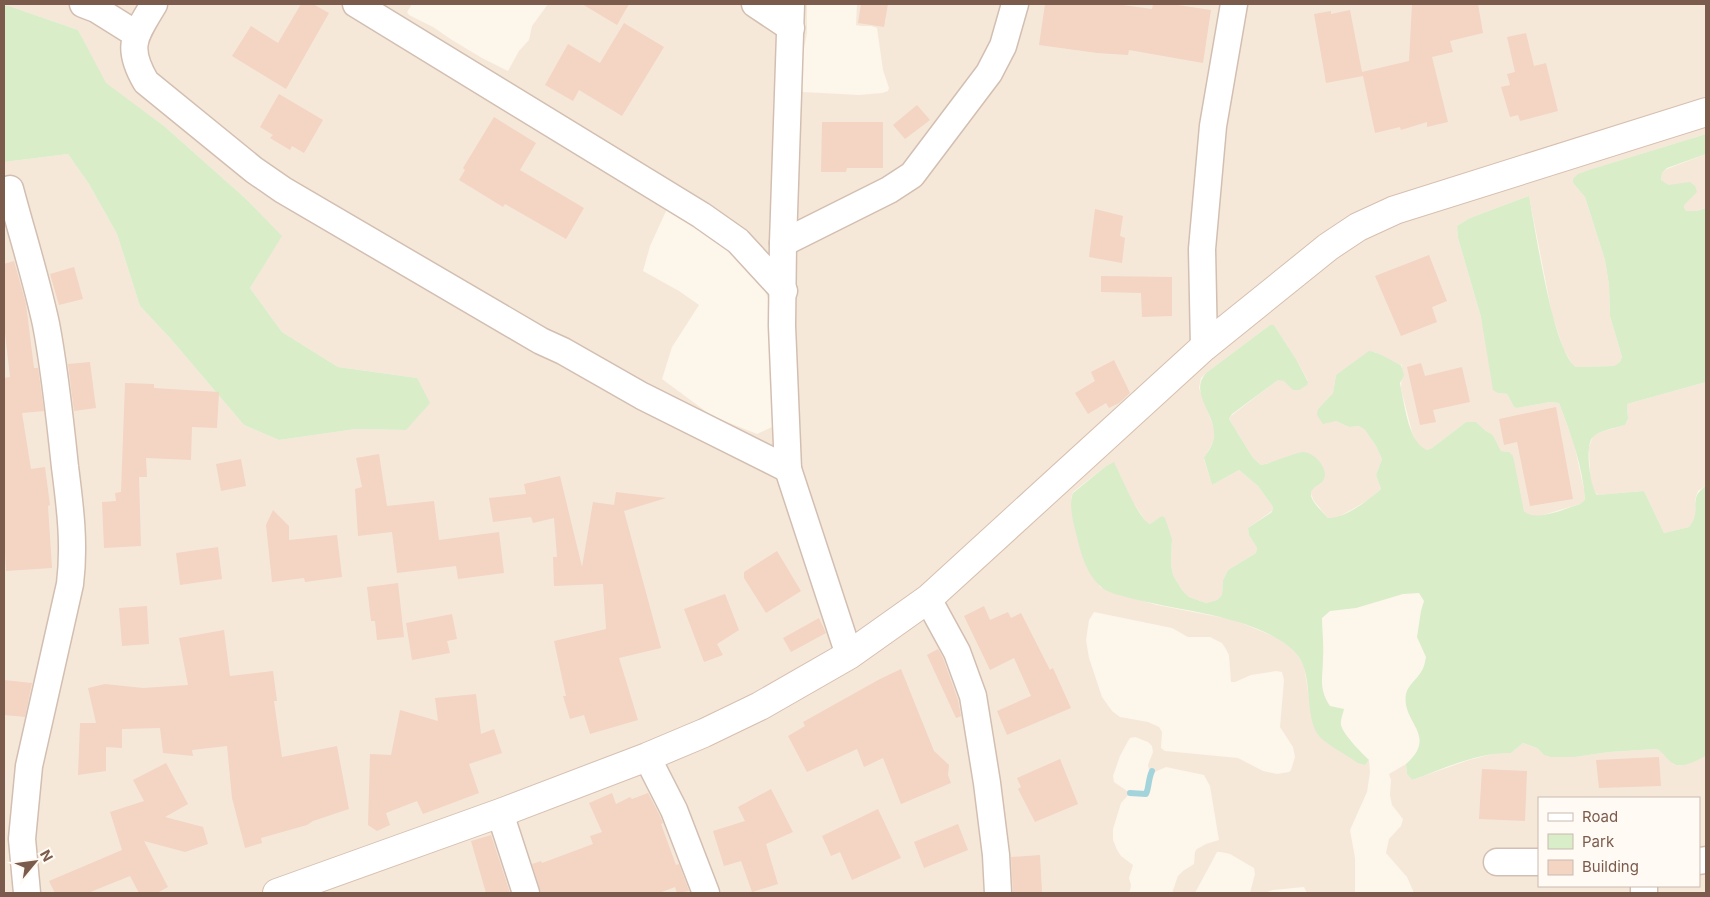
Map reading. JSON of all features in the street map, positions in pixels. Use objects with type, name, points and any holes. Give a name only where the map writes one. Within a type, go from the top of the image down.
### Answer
[{"type":"main road","points":[[277,893],[500,813],[648,757],[760,706],[849,655],[928,598],[1204,347],[1328,247],[1366,223],[1395,210],[1706,112]]},
{"type":"street","points":[[83,4],[136,34]]},
{"type":"street","points":[[154,4],[136,34],[134,53],[137,67],[146,82],[254,170],[283,190],[541,341],[563,351],[642,396],[788,469]]},
{"type":"street","points":[[356,4],[702,215],[738,241],[784,290]]},
{"type":"street","points":[[755,4],[791,16],[782,326],[788,469],[849,655]]},
{"type":"street","points":[[783,243],[889,190],[912,175],[989,73],[1002,46],[1015,4]]},
{"type":"street","points":[[1204,347],[1202,249],[1213,126],[1234,4]]},
{"type":"street","points":[[10,189],[46,326],[61,430],[73,541],[70,584],[29,766],[22,839],[28,893]]},
{"type":"street","points":[[928,598],[957,652],[973,696],[987,783],[996,855],[998,893]]},
{"type":"street","points":[[648,757],[674,810],[706,893]]},
{"type":"street","points":[[500,813],[526,893]]},
{"type":"street","points":[[1497,862],[1538,862]]},
{"type":"shaded area","points":[[4,4],[412,4],[407,12],[409,15],[508,71],[519,51],[529,40],[532,26],[548,4],[807,4],[807,33],[801,63],[803,92],[859,95],[882,93],[888,91],[889,88],[883,70],[877,28],[856,25],[857,4],[1706,4],[1706,134],[1595,168],[1573,183],[1585,197],[1605,260],[1609,285],[1610,316],[1622,357],[1620,362],[1614,366],[1576,367],[1572,364],[1563,348],[1552,314],[1529,196],[1470,218],[1457,226],[1458,238],[1481,317],[1498,393],[1507,394],[1514,407],[1517,408],[1550,402],[1559,403],[1574,443],[1584,490],[1585,501],[1580,504],[1540,516],[1533,517],[1527,514],[1524,511],[1509,452],[1501,451],[1493,435],[1476,422],[1466,422],[1432,448],[1427,450],[1421,448],[1412,432],[1401,389],[1402,365],[1388,360],[1375,352],[1336,375],[1333,393],[1318,409],[1349,427],[1359,426],[1365,430],[1382,459],[1376,475],[1381,489],[1370,499],[1344,514],[1334,519],[1328,518],[1314,501],[1311,494],[1312,489],[1321,483],[1273,462],[1261,465],[1253,458],[1229,419],[1278,380],[1308,381],[1274,325],[1270,325],[1201,378],[1199,388],[1215,431],[1213,442],[1204,459],[1212,485],[1239,470],[1258,486],[1273,507],[1272,511],[1248,528],[1249,535],[1257,548],[1256,553],[1228,570],[1223,580],[1222,595],[1217,600],[1206,603],[1189,597],[1182,590],[1173,575],[1171,564],[1172,539],[1162,517],[1150,524],[1146,522],[1105,467],[1073,492],[1071,498],[1076,531],[1100,587],[1157,605],[1234,620],[1278,638],[1296,652],[1304,666],[1313,723],[1365,765],[1369,760],[1370,772],[1367,792],[1350,830],[1355,858],[1355,893],[1307,893],[1304,887],[1273,890],[1264,893],[1250,893],[1255,874],[1254,868],[1230,854],[1217,852],[1195,893],[1172,893],[1178,876],[1194,864],[1197,849],[1219,840],[1210,786],[1204,775],[1166,767],[1155,772],[1149,770],[1148,765],[1153,752],[1152,746],[1148,742],[1135,737],[1130,738],[1128,741],[1113,776],[1114,782],[1130,793],[1121,803],[1113,829],[1113,840],[1117,850],[1121,856],[1133,865],[1129,878],[1130,891],[1127,893],[4,893],[4,162],[68,154],[89,184],[117,234],[140,306],[170,338],[244,425],[279,440],[356,429],[406,430],[417,378],[338,367],[282,332],[250,288],[281,236],[245,198],[164,126],[105,83],[78,30],[9,6],[4,6]],"holes":[[[667,209],[728,248],[762,284],[775,316],[777,354],[772,427],[757,434],[712,416],[662,379],[672,347],[699,305],[679,291],[643,271],[650,246]],[[1094,612],[1172,628],[1188,637],[1210,637],[1222,643],[1229,655],[1231,682],[1251,675],[1276,671],[1282,672],[1284,680],[1280,727],[1293,747],[1295,757],[1291,770],[1277,774],[1263,771],[1238,758],[1165,751],[1161,748],[1162,732],[1159,727],[1148,722],[1120,717],[1112,711],[1102,697],[1089,658],[1086,640],[1089,620]]]},
{"type":"shaded area","points":[[1706,154],[1706,208],[1697,211],[1686,211],[1685,204],[1669,185],[1661,180],[1662,173],[1667,169]]},
{"type":"shaded area","points":[[1706,382],[1706,486],[1698,491],[1695,500],[1695,518],[1692,524],[1689,527],[1664,533],[1644,491],[1598,495],[1593,490],[1590,476],[1589,447],[1593,436],[1625,425],[1628,419],[1627,404]]},
{"type":"shaded area","points":[[1523,743],[1537,748],[1544,755],[1575,757],[1609,752],[1657,749],[1663,752],[1673,764],[1680,766],[1706,756],[1706,893],[1414,893],[1407,877],[1386,853],[1389,839],[1401,826],[1403,819],[1392,805],[1389,774],[1406,764],[1407,774],[1412,780],[1469,760],[1500,752],[1511,753]]},
{"type":"green space","points":[[4,6],[9,6],[78,30],[106,83],[164,126],[245,198],[282,236],[250,288],[282,332],[338,367],[417,378],[430,403],[406,430],[356,429],[279,440],[244,425],[170,338],[140,306],[117,234],[89,184],[68,154],[4,162]]},
{"type":"green space","points":[[1706,134],[1706,154],[1667,168],[1662,173],[1661,180],[1669,185],[1690,182],[1695,186],[1697,192],[1685,204],[1686,211],[1697,211],[1706,208],[1706,382],[1627,404],[1628,419],[1625,425],[1603,431],[1592,438],[1589,450],[1589,467],[1592,484],[1597,495],[1644,491],[1664,533],[1689,527],[1695,516],[1697,496],[1706,486],[1706,756],[1689,764],[1680,765],[1672,763],[1657,749],[1609,752],[1575,757],[1551,757],[1544,755],[1537,748],[1523,743],[1511,753],[1499,753],[1473,758],[1412,780],[1407,774],[1406,764],[1415,754],[1419,745],[1419,737],[1406,704],[1406,694],[1422,670],[1426,657],[1417,637],[1424,601],[1419,593],[1403,594],[1356,608],[1330,611],[1322,618],[1322,682],[1324,694],[1330,706],[1344,709],[1341,725],[1349,739],[1369,760],[1365,765],[1358,763],[1320,737],[1311,718],[1305,670],[1301,660],[1294,651],[1279,639],[1239,622],[1149,603],[1113,593],[1102,588],[1094,580],[1087,569],[1080,550],[1074,527],[1071,503],[1073,493],[1114,462],[1135,506],[1146,521],[1150,524],[1162,516],[1165,518],[1172,539],[1171,564],[1173,575],[1182,590],[1189,597],[1206,603],[1217,600],[1222,595],[1223,580],[1228,570],[1256,553],[1257,548],[1249,535],[1248,528],[1272,512],[1273,507],[1258,486],[1239,470],[1212,485],[1204,458],[1213,443],[1214,433],[1200,387],[1201,380],[1206,373],[1270,325],[1274,325],[1296,359],[1308,382],[1307,385],[1299,390],[1293,390],[1284,381],[1278,380],[1232,414],[1229,419],[1253,458],[1261,465],[1302,452],[1311,454],[1319,461],[1325,475],[1321,483],[1313,489],[1311,496],[1328,518],[1349,512],[1381,489],[1376,475],[1382,459],[1365,430],[1359,426],[1349,427],[1336,421],[1323,424],[1317,415],[1318,409],[1333,393],[1336,375],[1369,351],[1401,365],[1404,375],[1400,383],[1406,414],[1412,432],[1421,446],[1427,450],[1432,448],[1466,422],[1476,422],[1493,435],[1501,451],[1509,452],[1513,456],[1524,511],[1535,516],[1543,515],[1580,504],[1585,500],[1582,475],[1559,403],[1550,402],[1517,408],[1514,407],[1507,394],[1498,393],[1493,390],[1481,317],[1458,238],[1457,226],[1470,218],[1529,196],[1546,288],[1560,339],[1568,357],[1576,367],[1614,366],[1620,362],[1622,357],[1610,316],[1609,285],[1605,260],[1585,197],[1573,183],[1573,179],[1578,174],[1595,168]]},
{"type":"building","points":[[301,4],[313,4],[329,13],[286,89],[232,56],[251,26],[278,43]]},
{"type":"building","points":[[582,4],[629,4],[617,25]]},
{"type":"building","points":[[861,4],[888,4],[884,27],[858,23]]},
{"type":"building","points":[[1045,4],[1115,4],[1152,9],[1153,4],[1171,4],[1211,10],[1203,63],[1129,50],[1128,55],[1039,45]]},
{"type":"building","points":[[1412,4],[1478,4],[1483,33],[1450,41],[1453,52],[1432,57],[1448,122],[1427,127],[1427,122],[1401,130],[1400,127],[1375,133],[1363,76],[1326,83],[1314,14],[1331,11],[1331,14],[1350,10],[1362,72],[1409,61]]},
{"type":"building","points":[[624,23],[664,47],[622,116],[579,90],[573,101],[545,85],[568,44],[600,63]]},
{"type":"building","points":[[1526,33],[1534,66],[1546,63],[1558,111],[1520,121],[1518,115],[1510,117],[1501,87],[1510,85],[1507,74],[1515,72],[1507,37]]},
{"type":"building","points":[[279,94],[323,120],[304,153],[292,146],[290,150],[270,138],[273,135],[260,127]]},
{"type":"building","points":[[917,105],[930,120],[905,139],[893,125]]},
{"type":"building","points":[[494,117],[536,143],[520,170],[584,208],[566,239],[505,204],[503,207],[459,180],[465,170],[463,168]]},
{"type":"building","points":[[822,122],[883,122],[883,168],[847,168],[846,172],[821,172]]},
{"type":"building","points":[[1095,209],[1123,216],[1120,236],[1125,238],[1122,263],[1089,257]]},
{"type":"building","points":[[1429,255],[1447,301],[1432,307],[1437,322],[1401,336],[1375,276]]},
{"type":"building","points":[[14,261],[26,304],[34,368],[38,368],[44,411],[22,413],[31,469],[45,467],[50,505],[48,506],[52,568],[6,571],[4,530],[4,378],[10,377],[4,324],[4,264]]},
{"type":"building","points":[[74,267],[83,299],[59,305],[50,274]]},
{"type":"building","points":[[1101,276],[1172,277],[1172,316],[1142,317],[1141,293],[1101,292]]},
{"type":"building","points":[[1114,360],[1130,393],[1119,403],[1109,408],[1106,403],[1088,414],[1075,393],[1095,381],[1091,372]]},
{"type":"building","points":[[90,362],[96,408],[74,411],[68,364]]},
{"type":"building","points":[[1421,363],[1425,376],[1462,367],[1470,402],[1433,410],[1436,422],[1420,425],[1407,367]]},
{"type":"building","points":[[125,383],[154,384],[154,388],[219,392],[217,428],[192,427],[191,460],[146,458],[147,477],[139,477],[141,546],[104,548],[102,502],[116,501],[115,493],[121,492]]},
{"type":"building","points":[[1556,407],[1573,499],[1530,506],[1517,442],[1504,445],[1499,419]]},
{"type":"building","points":[[379,454],[387,506],[434,501],[439,540],[499,532],[504,573],[458,579],[456,566],[397,573],[392,532],[358,536],[355,489],[362,487],[356,458]]},
{"type":"building","points":[[241,459],[246,486],[221,491],[216,464]]},
{"type":"building","points":[[560,476],[582,567],[593,502],[614,505],[616,492],[666,498],[624,511],[661,648],[619,658],[638,720],[590,734],[584,715],[570,719],[563,696],[566,696],[554,641],[606,629],[603,584],[554,586],[553,557],[557,557],[554,518],[533,523],[531,517],[493,522],[489,498],[526,494],[524,484]]},
{"type":"building","points":[[273,510],[289,526],[289,540],[337,535],[342,577],[305,582],[304,578],[272,582],[266,525]]},
{"type":"building","points":[[218,547],[222,579],[180,585],[176,553]]},
{"type":"building","points":[[777,551],[801,591],[766,613],[744,578],[744,572]]},
{"type":"building","points":[[398,583],[404,637],[377,640],[375,621],[371,621],[367,587]]},
{"type":"building","points":[[725,594],[739,630],[717,644],[723,655],[704,662],[684,609]]},
{"type":"building","points":[[147,606],[149,644],[122,646],[119,608]]},
{"type":"building","points":[[984,606],[990,620],[1008,612],[1011,618],[1021,613],[1050,670],[1053,668],[1071,708],[1007,735],[997,711],[1031,696],[1014,658],[990,670],[964,616]]},
{"type":"building","points":[[452,614],[457,639],[447,641],[450,653],[412,660],[406,623]]},
{"type":"building","points":[[819,618],[826,633],[791,652],[783,638]]},
{"type":"building","points":[[224,630],[230,676],[273,671],[277,701],[274,701],[282,757],[337,746],[349,809],[313,821],[307,825],[261,838],[262,843],[245,848],[232,798],[227,746],[192,750],[193,756],[163,753],[160,728],[122,729],[122,748],[106,747],[106,771],[78,775],[80,723],[96,723],[88,688],[105,684],[143,688],[188,685],[179,638]]},
{"type":"building","points":[[938,649],[958,700],[961,716],[956,718],[927,655]]},
{"type":"building","points":[[901,669],[934,751],[949,765],[948,775],[951,783],[901,804],[883,758],[864,767],[857,749],[807,772],[788,736],[805,726],[803,722]]},
{"type":"building","points":[[4,680],[32,683],[25,717],[4,715]]},
{"type":"building","points":[[476,694],[481,734],[494,729],[502,753],[469,764],[479,793],[423,814],[417,801],[386,813],[390,825],[377,831],[368,825],[370,754],[391,755],[400,710],[438,721],[435,698]]},
{"type":"building","points":[[1659,757],[1661,786],[1599,788],[1596,760]]},
{"type":"building","points":[[1060,759],[1078,804],[1035,822],[1018,789],[1021,787],[1017,778]]},
{"type":"building","points":[[166,763],[188,804],[165,817],[203,827],[208,844],[185,852],[144,841],[168,887],[157,893],[139,893],[130,876],[88,893],[55,893],[49,881],[122,850],[110,812],[144,801],[133,780]]},
{"type":"building","points":[[1482,769],[1527,771],[1525,821],[1479,819]]},
{"type":"building","points":[[771,789],[793,832],[766,844],[778,884],[752,892],[741,861],[724,866],[713,831],[745,821],[738,807]]},
{"type":"building","points":[[612,793],[616,804],[630,797],[632,799],[648,793],[663,823],[661,824],[676,865],[679,864],[689,891],[677,893],[675,887],[659,893],[541,893],[532,864],[541,861],[542,863],[593,844],[590,836],[602,832],[589,803]]},
{"type":"building","points":[[878,809],[901,858],[852,880],[840,852],[831,856],[822,836]]},
{"type":"building","points":[[958,824],[968,850],[924,868],[914,842]]},
{"type":"building","points":[[491,835],[510,893],[486,893],[471,841]]},
{"type":"building","points":[[1040,855],[1042,892],[1013,893],[1011,857]]},
{"type":"waterway","points":[[1130,793],[1146,794],[1152,771]]}]
